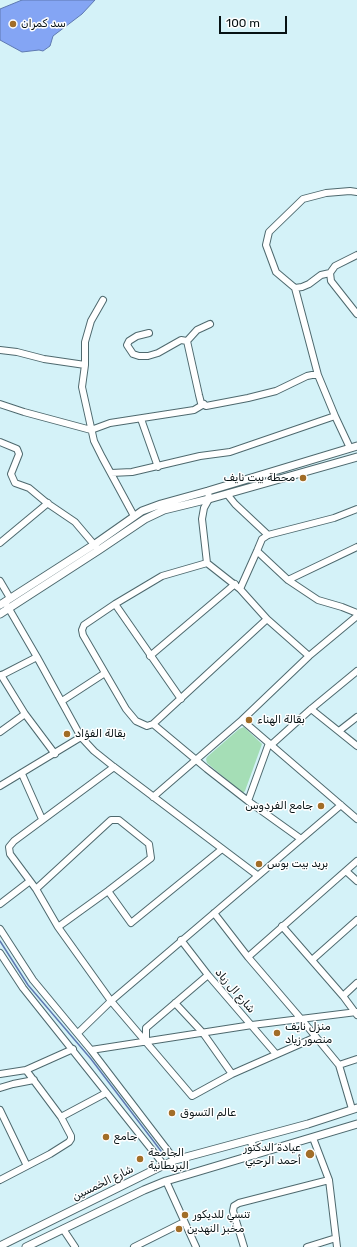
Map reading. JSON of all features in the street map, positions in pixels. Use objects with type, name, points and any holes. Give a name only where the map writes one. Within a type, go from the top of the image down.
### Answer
[{"type":"main road","points":[[0,614],[97,547],[142,511],[353,447]]},
{"type":"main road","points":[[5,602],[145,519],[164,510],[209,499],[357,457]]},
{"type":"main road","name":"شارع الخمسين","points":[[0,1246],[175,1160],[308,1124],[355,1108]]},
{"type":"main road","points":[[26,1247],[144,1190],[166,1181],[357,1124]]},
{"type":"main road","points":[[251,1140],[255,1155]]},
{"type":"street","points":[[353,447],[335,416],[318,375],[295,288],[276,272],[266,245],[269,232],[303,199],[326,193],[350,191],[357,192]]},
{"type":"street","points":[[295,288],[309,284],[321,275],[330,272],[335,266],[357,255]]},
{"type":"street","points":[[330,272],[331,280],[357,314]]},
{"type":"street","points":[[102,300],[91,321],[85,342],[85,365],[82,387],[94,441],[134,516]]},
{"type":"street","points":[[187,341],[197,330],[210,324]]},
{"type":"street","points":[[149,333],[137,336],[129,341],[127,345],[132,354],[148,356],[158,353],[181,340],[187,341]]},
{"type":"street","points":[[187,341],[199,395],[202,403],[206,406],[269,393],[307,376],[318,375]]},
{"type":"street","points":[[0,350],[17,352],[44,359],[85,365]]},
{"type":"street","points":[[0,404],[91,430],[110,423],[194,410],[204,404]]},
{"type":"street","points":[[111,473],[132,472],[200,456],[230,452],[335,416]]},
{"type":"street","points":[[141,419],[158,467]]},
{"type":"street","points":[[0,442],[17,449],[19,454],[11,474],[15,483],[29,488],[75,522],[97,547]]},
{"type":"street","points":[[208,491],[209,499],[204,508],[202,519],[207,563],[235,584],[267,619],[309,656]]},
{"type":"street","points":[[227,494],[268,534]]},
{"type":"street","points":[[0,543],[48,503]]},
{"type":"street","points":[[240,589],[262,539],[268,534],[334,518],[357,509]]},
{"type":"street","points":[[288,580],[357,547]]},
{"type":"street","points":[[153,797],[242,720],[309,656],[357,614],[342,607],[318,600],[288,580],[257,551]]},
{"type":"street","points":[[207,563],[162,576],[115,604],[84,625],[82,630],[83,635],[126,709],[136,721],[147,726],[154,724],[267,619]]},
{"type":"street","points":[[0,581],[5,602],[81,737],[94,751],[114,767],[257,875]]},
{"type":"street","points":[[150,656],[235,584]]},
{"type":"street","points":[[115,604],[181,699]]},
{"type":"street","points":[[37,657],[1,676],[25,714],[55,754]]},
{"type":"street","points":[[248,801],[270,744],[357,671]]},
{"type":"street","points":[[62,701],[105,673]]},
{"type":"street","points":[[311,709],[357,746]]},
{"type":"street","points":[[0,732],[25,714]]},
{"type":"street","points":[[339,731],[357,717]]},
{"type":"street","points":[[242,720],[357,819]]},
{"type":"street","points":[[154,724],[248,801],[301,838]]},
{"type":"street","points":[[0,786],[81,737]]},
{"type":"street","points":[[114,767],[14,841],[9,848],[10,854],[36,889],[58,927],[111,1001],[192,1096],[232,1074],[316,1037]]},
{"type":"street","points":[[22,774],[42,820]]},
{"type":"street","points":[[78,1033],[111,1001],[181,940],[341,805]]},
{"type":"street","points":[[36,889],[111,820],[119,820],[150,844],[151,858],[58,927]]},
{"type":"street","points":[[108,891],[131,923],[222,849]]},
{"type":"street","points":[[248,957],[357,861]]},
{"type":"street","points":[[346,871],[357,881]]},
{"type":"street","points":[[0,904],[30,881]]},
{"type":"street","points":[[214,913],[248,957],[302,1020],[338,1066],[355,1108]]},
{"type":"street","points":[[312,960],[357,920]]},
{"type":"street","points":[[282,926],[356,1013]]},
{"type":"street","points":[[0,929],[33,980],[78,1033],[175,1160]]},
{"type":"street","name":"شارع ال زياد","points":[[181,940],[208,975],[276,1054]]},
{"type":"street","points":[[0,953],[23,988],[164,1165]]},
{"type":"street","points":[[146,1041],[146,1028],[208,975]]},
{"type":"street","points":[[343,996],[357,983]]},
{"type":"street","points":[[175,1003],[203,1033],[232,1074]]},
{"type":"street","points":[[91,1050],[252,1026],[356,1013]]},
{"type":"street","points":[[0,1074],[26,1070],[73,1049]]},
{"type":"street","points":[[338,1066],[357,1059]]},
{"type":"street","points":[[0,1180],[69,1142],[71,1136],[61,1117],[26,1070]]},
{"type":"street","points":[[0,1088],[34,1080]]},
{"type":"street","points":[[61,1117],[106,1093]]},
{"type":"street","points":[[0,1110],[26,1166]]},
{"type":"street","points":[[313,1138],[329,1180],[337,1247]]},
{"type":"street","points":[[244,1247],[233,1211],[234,1206],[239,1203],[329,1180]]},
{"type":"street","points":[[166,1181],[196,1247]]},
{"type":"street","points":[[134,1247],[184,1222]]},
{"type":"street","points":[[63,1229],[75,1247]]},
{"type":"street","points":[[307,1247],[336,1238]]},
{"type":"green space","points":[[244,727],[262,744],[243,793],[207,763],[206,759],[239,729]]},
{"type":"water","points":[[22,0],[95,0],[82,14],[53,36],[50,46],[43,51],[22,52],[0,40],[0,9]]},
{"type":"waterway","points":[[0,941],[28,985],[91,1059],[164,1155]]},
{"type":"place","name":"سد كمران","points":[[13,24]]},
{"type":"place","name":"محطة بيت نايف","points":[[303,478]]},
{"type":"place","name":"بقالة الهناء","points":[[249,720]]},
{"type":"place","name":"بقالة الفؤاد","points":[[67,734]]},
{"type":"place","name":"جامع الفردوس","points":[[321,806]]},
{"type":"place","name":"بريد بيت بوس","points":[[259,864]]},
{"type":"place","name":"منزل نايف منصور زياد","points":[[277,1033]]},
{"type":"place","name":"عالم التسوق","points":[[172,1113]]},
{"type":"place","name":"جامع","points":[[106,1137]]},
{"type":"place","name":"عيادة الدكتور أحمد الرحبي","points":[[310,1154]]},
{"type":"place","name":"الجامعة البريطانية","points":[[140,1159]]},
{"type":"place","name":"تنسي للديكور","points":[[185,1215]]},
{"type":"place","name":"مخبز النهدين","points":[[179,1229]]}]
